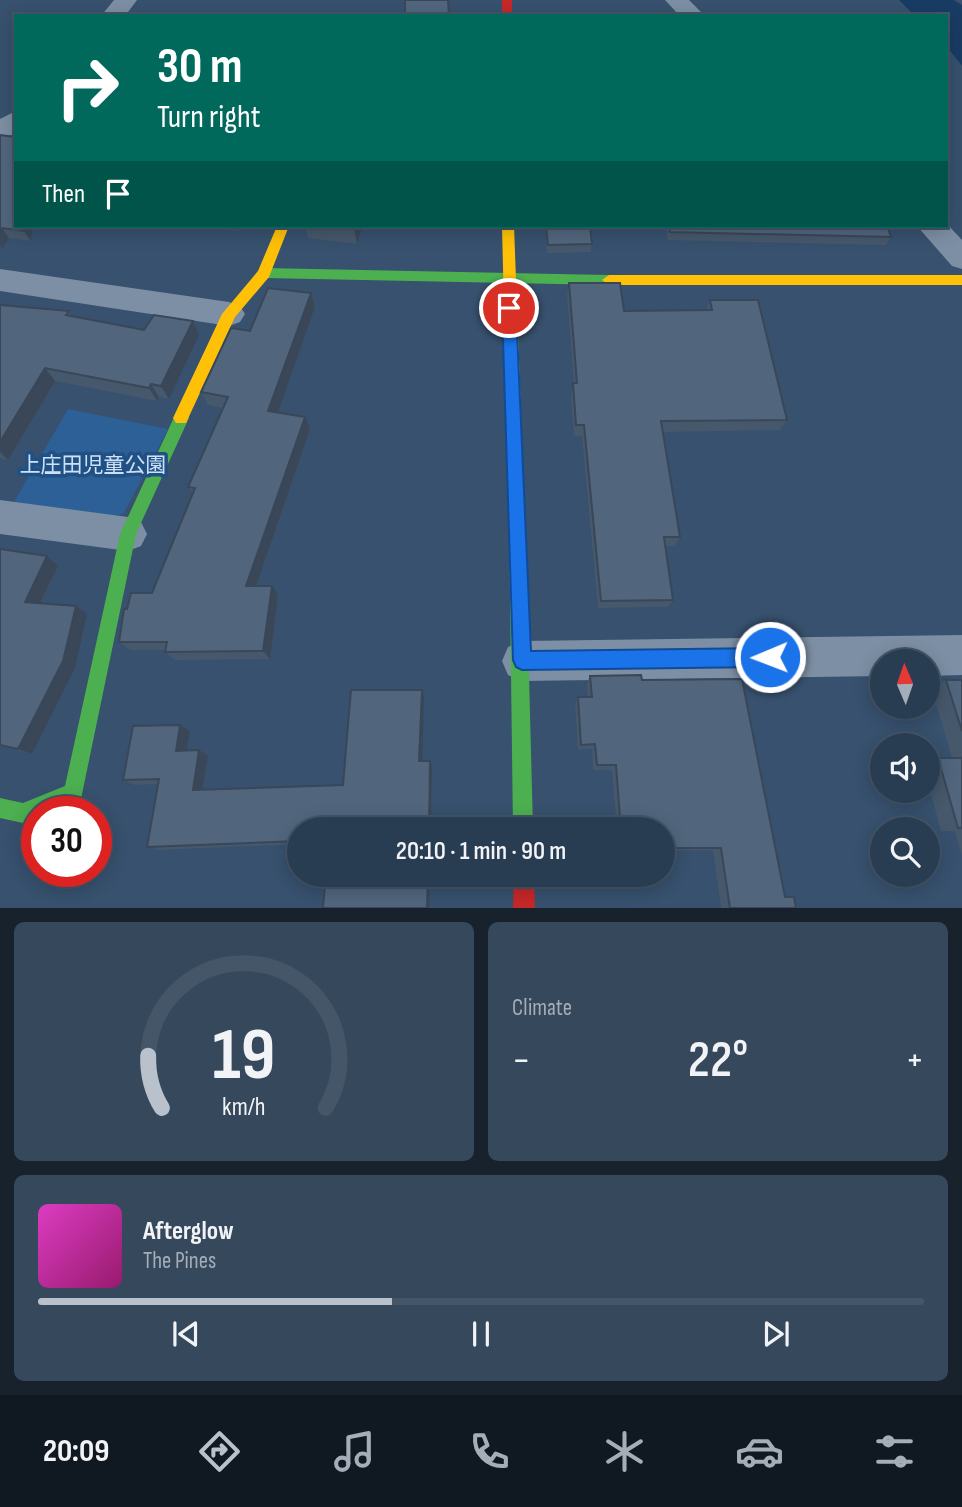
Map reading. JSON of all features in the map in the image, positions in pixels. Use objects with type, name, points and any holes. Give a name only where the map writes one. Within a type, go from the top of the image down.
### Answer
[{"type":"street","points":[[114,14],[126,0]]},
{"type":"street","points":[[676,0],[692,14]]},
{"type":"street","points":[[0,132],[14,121]]},
{"type":"street","points":[[0,808],[23,813],[74,792],[128,534],[229,314],[264,273],[282,228]]},
{"type":"street","points":[[508,228],[522,660],[523,817]]},
{"type":"street","points":[[933,228],[962,258]]},
{"type":"street","points":[[264,273],[508,281],[962,280]]},
{"type":"street","points":[[0,279],[229,314]]},
{"type":"street","points":[[0,517],[128,534]]},
{"type":"street","points":[[522,660],[962,655]]},
{"type":"street","points":[[524,887],[524,908]]},
{"type":"green space","name":"上庄田児童公園","points":[[68,409],[168,429],[124,513],[98,524],[11,507]]},
{"type":"shaded area","points":[[899,0],[954,0],[962,5],[962,66],[948,48],[948,14],[913,14]]},
{"type":"building","points":[[405,0],[448,0],[449,14],[405,14]]},
{"type":"building","points":[[0,135],[14,137],[14,228],[25,228],[24,231],[2,228],[0,231]]},
{"type":"building","points":[[546,228],[590,228],[592,244],[548,245]]},
{"type":"building","points":[[669,228],[888,228],[891,237],[670,232]]},
{"type":"building","points":[[569,283],[620,283],[624,311],[712,310],[710,300],[758,300],[787,420],[661,421],[680,537],[664,537],[673,600],[601,601],[584,425],[576,425],[573,383],[577,383]]},
{"type":"building","points":[[268,288],[311,293],[268,411],[305,417],[246,586],[272,586],[263,651],[165,652],[167,642],[119,642],[124,609],[127,609],[131,593],[152,593],[195,488],[188,487],[228,397],[201,392],[231,328],[250,331]]},
{"type":"building","points":[[0,305],[69,311],[66,315],[144,330],[154,315],[193,321],[161,386],[151,384],[149,388],[45,368],[0,442]]},
{"type":"building","points":[[0,549],[47,556],[25,602],[76,606],[63,661],[18,749],[0,745]]},
{"type":"building","points":[[641,675],[642,680],[742,679],[785,897],[794,897],[796,908],[730,908],[721,848],[675,848],[675,817],[620,817],[616,765],[597,765],[595,744],[581,745],[578,697],[592,697],[590,676]]},
{"type":"building","points":[[946,680],[962,680],[962,731]]},
{"type":"building","points":[[351,690],[422,690],[419,761],[430,761],[429,817],[287,817],[287,841],[147,847],[159,779],[123,780],[133,726],[180,725],[176,751],[199,750],[193,790],[343,785]]},
{"type":"building","points":[[940,758],[962,758],[962,828],[958,828]]},
{"type":"building","points":[[325,887],[428,887],[427,908],[323,908]]},
{"type":"traffic: fast","points":[[264,273],[609,280]]},
{"type":"traffic: fast","points":[[0,808],[23,813],[74,792],[128,534],[181,418]]},
{"type":"traffic: fast","points":[[517,519],[523,817]]},
{"type":"traffic: slow","points":[[181,418],[229,314],[264,273],[282,228]]},
{"type":"traffic: slow","points":[[508,228],[517,519]]},
{"type":"traffic: slow","points":[[609,280],[962,280]]},
{"type":"traffic: jam","points":[[507,0],[507,14]]},
{"type":"traffic: jam","points":[[524,887],[524,908]]},
{"type":"route","points":[[509,308],[522,660],[770,657]]}]
